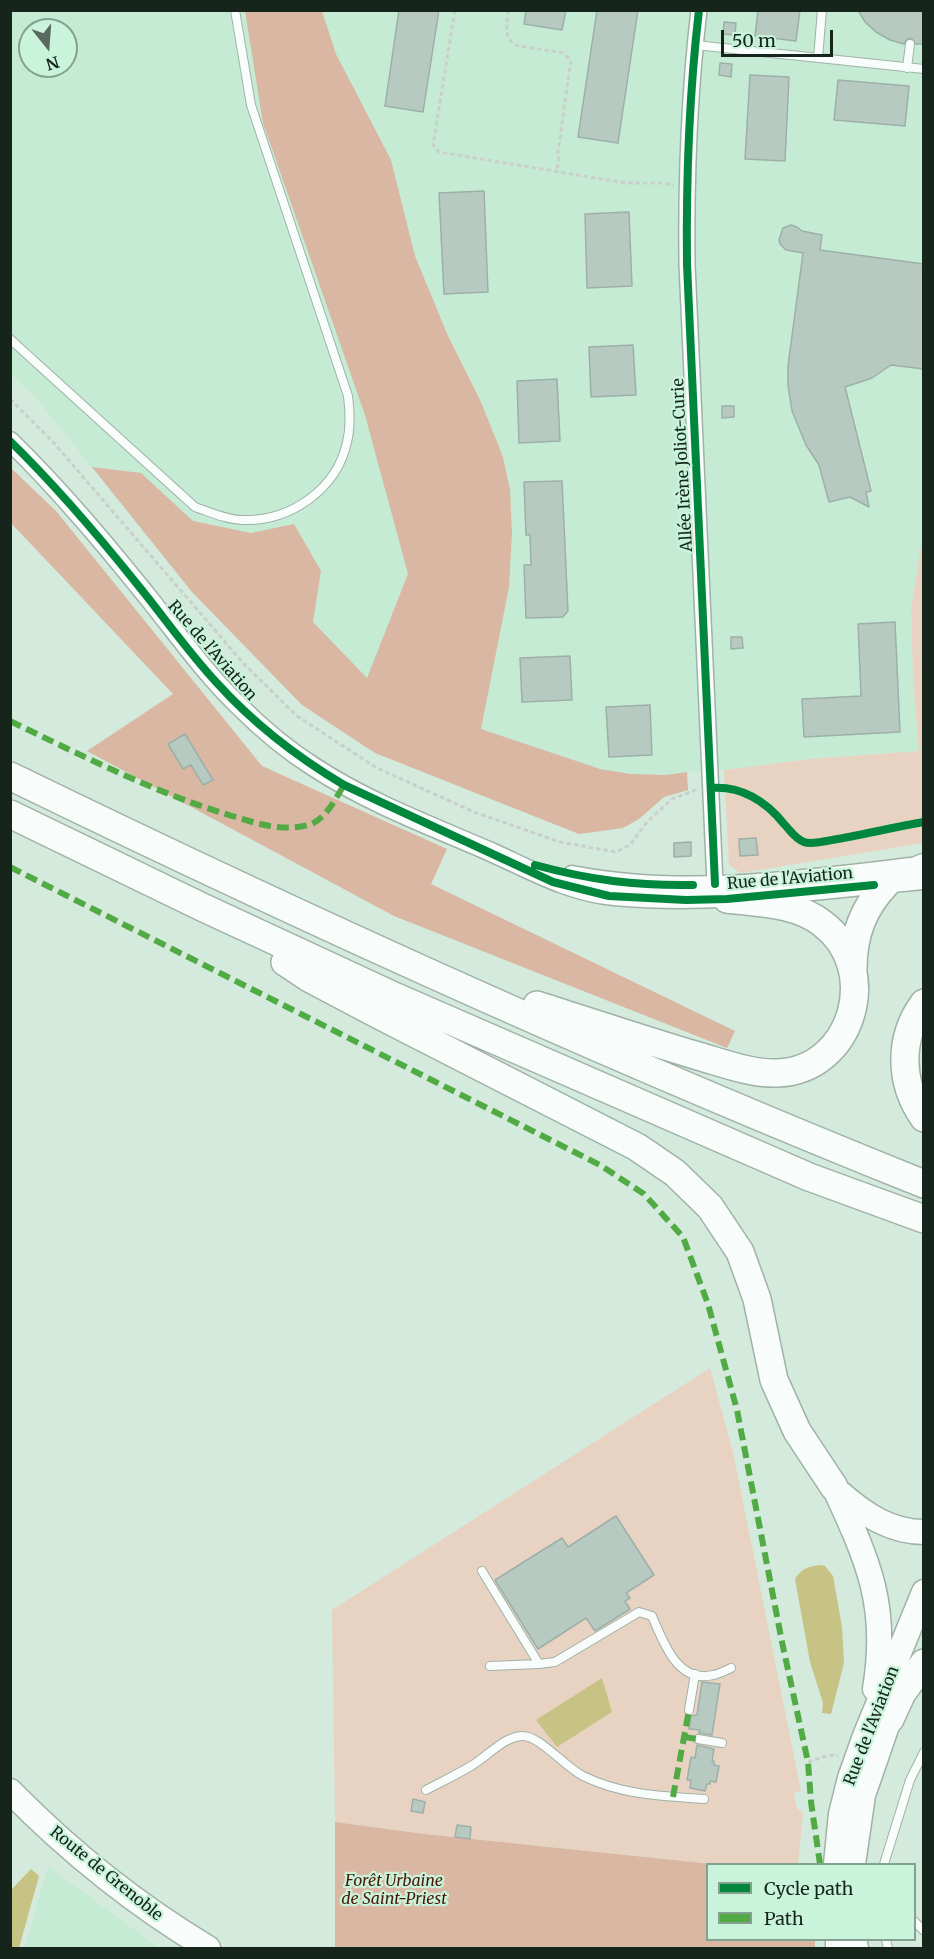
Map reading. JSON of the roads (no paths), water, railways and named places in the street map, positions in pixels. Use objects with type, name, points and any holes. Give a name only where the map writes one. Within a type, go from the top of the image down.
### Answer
[{"type":"highway","points":[[10,776],[225,880],[407,964],[677,1083],[924,1184]]},
{"type":"highway","points":[[10,814],[396,998],[809,1177],[924,1219]]},
{"type":"highway","points":[[407,964],[753,1071],[778,1073],[790,1071],[821,1057],[838,1041],[845,1029],[852,1011],[855,987],[854,947],[862,916],[886,884]]},
{"type":"highway","points":[[721,892],[788,908],[816,919],[840,941],[853,969]]},
{"type":"highway","points":[[204,908],[309,978],[637,1147],[675,1173],[710,1207],[740,1252],[756,1299],[774,1380],[797,1431],[834,1487]]},
{"type":"highway","points":[[924,1003],[909,1029],[904,1061],[909,1092],[924,1118]]},
{"type":"highway","points":[[890,1719],[902,1693],[924,1662]]},
{"type":"main road","points":[[886,884],[924,866]]},
{"type":"main road","points":[[834,1487],[856,1506],[879,1521],[909,1531],[924,1532]]},
{"type":"main road","points":[[834,1487],[869,1569],[879,1616],[878,1672],[865,1736]]},
{"type":"main road","name":"Rue de l'Aviation","points":[[836,1863],[843,1805],[850,1778],[924,1592]]},
{"type":"main road","name":"Rue de l'Aviation","points":[[853,1863],[863,1795],[924,1628]]},
{"type":"main road","name":"Route de Grenoble","points":[[10,1791],[76,1853],[131,1897],[208,1948]]},
{"type":"street","name":"Allée Irène Joliot-Curie","points":[[699,10],[687,179],[687,264],[712,788],[721,892]]},
{"type":"street","name":"Rue de l'Aviation","points":[[10,441],[71,505],[216,683],[262,728],[312,766],[344,785],[554,882],[609,896],[686,900],[721,892],[924,866]]},
{"type":"street","name":"Rue de l'Aviation","points":[[500,856],[573,875],[620,883],[721,892],[924,880]]},
{"type":"lane","points":[[10,339],[195,507],[244,520],[273,517],[300,506],[316,494],[341,462],[351,420],[348,396],[251,105],[235,10]]},
{"type":"lane","points":[[818,58],[822,10]]},
{"type":"lane","points":[[907,68],[910,44]]},
{"type":"lane","points":[[695,45],[924,69]]},
{"type":"lane","points":[[482,1571],[539,1664]]},
{"type":"lane","points":[[490,1666],[555,1662],[639,1612],[652,1616],[671,1657],[687,1672],[711,1676],[731,1668]]},
{"type":"lane","points":[[689,1710],[695,1674]]},
{"type":"lane","points":[[426,1790],[471,1766],[511,1739],[524,1736],[536,1739],[558,1759],[580,1774],[609,1787],[644,1795],[704,1799]]},
{"type":"lane","points":[[698,1739],[722,1743]]},
{"type":"lane","points":[[884,1863],[910,1780],[924,1752]]},
{"type":"park label","name":"Forêt Urbaine de Saint-Priest","points":[[394,1890]]}]
